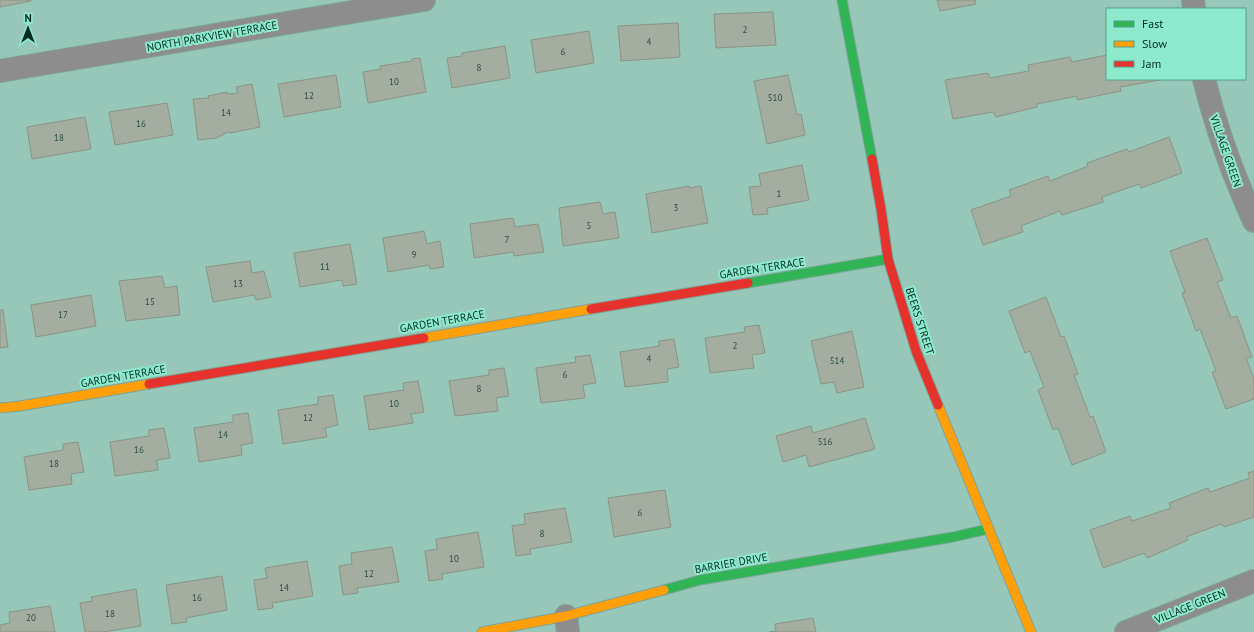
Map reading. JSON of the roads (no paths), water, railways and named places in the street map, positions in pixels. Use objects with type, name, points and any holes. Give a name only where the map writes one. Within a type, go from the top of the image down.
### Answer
[{"type":"street","name":"NORTH PARKVIEW TERRACE","points":[[0,71],[424,0]]},
{"type":"street","name":"BEERS STREET","points":[[842,0],[881,209],[888,259],[916,351],[1031,632]]},
{"type":"street","name":"VILLAGE GREEN","points":[[1204,80],[1213,114],[1228,157],[1238,185],[1254,221]]},
{"type":"street","name":"GARDEN TERRACE","points":[[0,408],[888,259]]},
{"type":"street","name":"BARRIER DRIVE","points":[[482,632],[567,624],[700,580],[953,537],[988,529]]},
{"type":"street","name":"VILLAGE GREEN","points":[[1126,632],[1254,581]]}]
